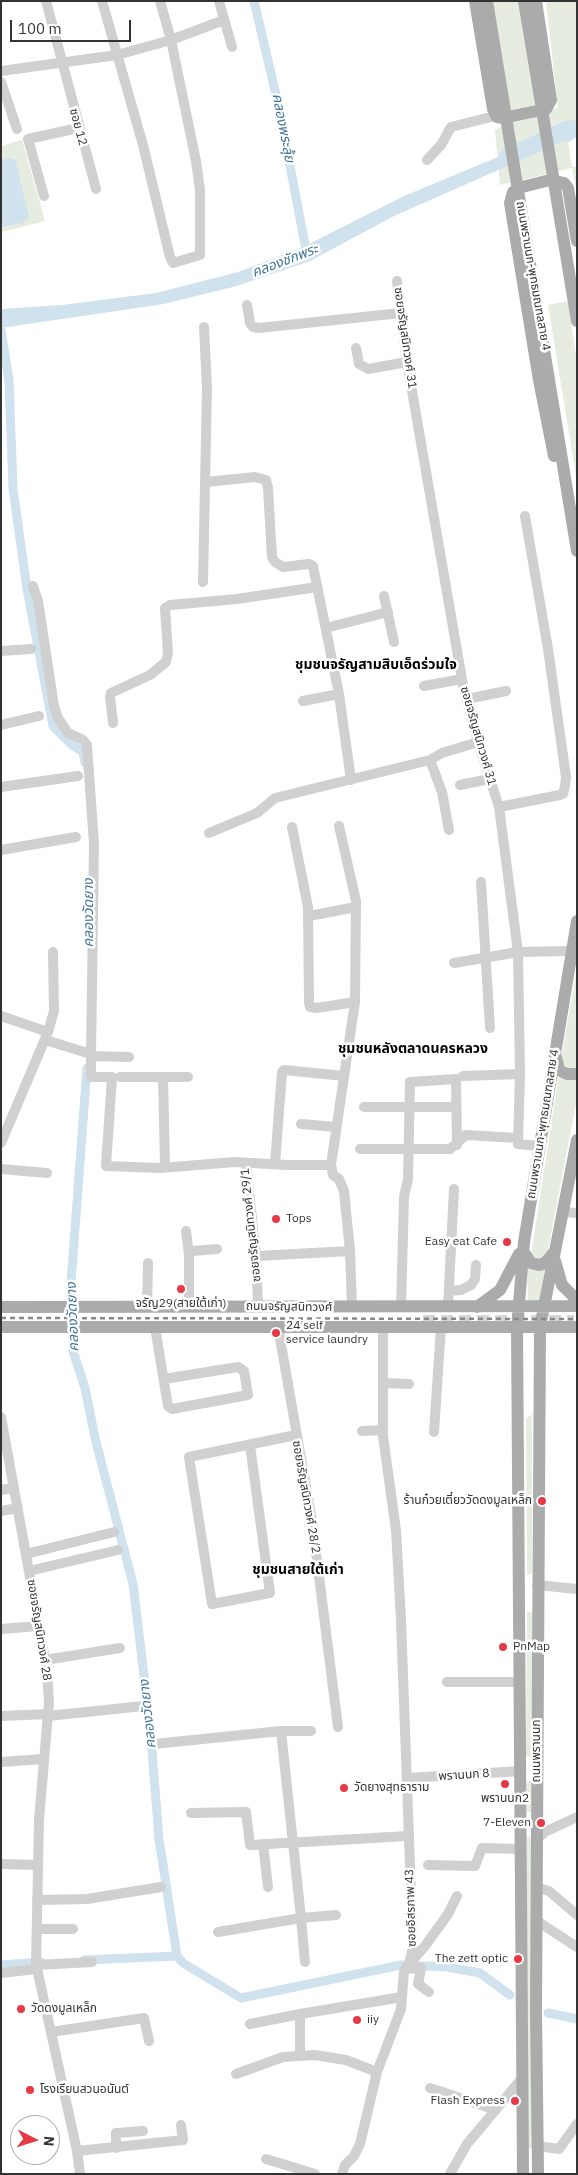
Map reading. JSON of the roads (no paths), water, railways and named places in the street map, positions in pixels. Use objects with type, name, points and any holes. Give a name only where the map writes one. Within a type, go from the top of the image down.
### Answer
[{"type":"main road","points":[[475,1],[491,103],[497,117],[503,118],[546,109],[549,106],[550,90],[536,1]]},
{"type":"main road","name":"ถนนพรานนก-พุทธมณฑลสาย 4","points":[[487,1],[576,545]]},
{"type":"main road","points":[[524,1],[577,321]]},
{"type":"main road","points":[[576,545],[556,466],[543,403],[510,204],[513,192],[522,187],[550,180],[564,182],[568,188],[577,241]]},
{"type":"main road","name":"ถนนพรานนก-พุทธมณฑลสาย 4","points":[[517,1328],[523,1248],[577,921]]},
{"type":"main road","points":[[555,1051],[559,1070],[567,1074],[577,1074]]},
{"type":"main road","points":[[540,1327],[577,1140]]},
{"type":"main road","points":[[523,1248],[531,1262],[539,1265],[547,1261],[555,1252]]},
{"type":"main road","points":[[477,1307],[496,1295],[523,1248]]},
{"type":"main road","points":[[555,1252],[562,1285],[577,1300]]},
{"type":"main road","points":[[439,1328],[449,1322],[450,1317],[443,1306]]},
{"type":"main road","name":"ถนนจรัญสนิทวงศ์","points":[[1,1307],[577,1306]]},
{"type":"main road","points":[[142,1307],[219,1317]]},
{"type":"main road","name":"ถนนจรัญสนิทวงศ์","points":[[219,1317],[423,1316]]},
{"type":"main road","points":[[137,1327],[219,1317]]},
{"type":"main road","name":"ถนนจรัญสนิทวงศ์","points":[[1,1327],[577,1327]]},
{"type":"main road","name":"ถนนพรานนก","points":[[538,2174],[537,1585],[540,1327]]},
{"type":"main road","name":"ถนนพรานนก","points":[[517,1328],[523,2174]]},
{"type":"main road","points":[[521,1765],[529,1763],[537,1756]]},
{"type":"main road","points":[[521,1790],[523,1780],[527,1778],[533,1779],[537,1787]]},
{"type":"main road","points":[[521,1847],[527,1833],[534,1833],[537,1839]]},
{"type":"main road","points":[[523,2144],[529,2154],[533,2152],[538,2142]]},
{"type":"street","name":"ซอย 12","points":[[46,1],[78,128],[96,189]]},
{"type":"street","points":[[102,1],[143,145],[173,263],[200,255],[200,200],[196,161],[160,1]]},
{"type":"street","points":[[219,1],[232,47]]},
{"type":"street","points":[[1,71],[117,55],[170,40],[224,20]]},
{"type":"street","points":[[1,82],[17,129]]},
{"type":"street","points":[[427,160],[441,145],[451,128],[497,117]]},
{"type":"street","points":[[44,196],[28,139],[78,128]]},
{"type":"street","name":"ซอยจรัญสนิทวงศ์ 31","points":[[397,281],[407,362],[462,679],[478,742],[499,807],[518,952],[520,1074],[518,1138]]},
{"type":"street","points":[[247,305],[250,322],[253,327],[258,328],[401,313]]},
{"type":"street","points":[[203,582],[207,388],[204,327]]},
{"type":"street","points":[[356,348],[359,364],[368,369],[407,362]]},
{"type":"street","points":[[206,482],[255,477],[266,480],[272,557],[275,562],[283,567],[309,564],[313,566],[339,694],[351,780]]},
{"type":"street","points":[[499,807],[560,795],[565,786],[566,777],[548,649],[525,516]]},
{"type":"street","points":[[33,586],[38,602],[54,706],[58,718],[68,733],[83,740],[87,745],[94,844],[88,1054],[91,1077],[188,1077]]},
{"type":"street","points":[[114,723],[110,697],[112,693],[150,675],[166,662],[168,652],[166,608],[317,587]]},
{"type":"street","points":[[384,596],[394,642]]},
{"type":"street","points":[[326,628],[388,612]]},
{"type":"street","points":[[1,651],[31,650]]},
{"type":"street","points":[[424,686],[462,679]]},
{"type":"street","points":[[467,699],[506,691]]},
{"type":"street","points":[[303,701],[339,694]]},
{"type":"street","points":[[1,725],[39,716]]},
{"type":"street","points":[[209,833],[258,813],[274,798],[430,760],[478,742]]},
{"type":"street","points":[[430,760],[442,792],[449,830]]},
{"type":"street","points":[[1,787],[78,776]]},
{"type":"street","points":[[460,785],[490,779]]},
{"type":"street","points":[[339,826],[356,906],[355,1002],[331,1165],[333,1175],[339,1179],[344,1188],[350,1251],[352,1307]]},
{"type":"street","points":[[292,827],[308,916],[308,1003],[310,1007],[316,1008],[355,1002]]},
{"type":"street","points":[[1,850],[76,838]]},
{"type":"street","points":[[481,882],[490,1028]]},
{"type":"street","points":[[308,916],[356,906]]},
{"type":"street","points":[[454,963],[518,952],[572,951]]},
{"type":"street","points":[[1,1143],[47,1036],[54,1011],[53,952]]},
{"type":"street","points":[[1,1016],[88,1054],[129,1056]]},
{"type":"street","points":[[275,1164],[282,1072],[284,1070],[344,1076]]},
{"type":"street","points":[[463,1076],[520,1074]]},
{"type":"street","name":"ซอยจรัญสนิทวงศ์ 29/1","points":[[116,1077],[106,1166],[165,1168],[246,1163],[256,1256],[258,1306]]},
{"type":"street","points":[[163,1077],[165,1168]]},
{"type":"street","points":[[401,1307],[404,1197],[408,1179],[408,1106],[410,1082],[456,1079],[457,1145]]},
{"type":"street","points":[[364,1107],[456,1107]]},
{"type":"street","points":[[301,1124],[336,1127]]},
{"type":"street","points":[[360,1149],[443,1150],[457,1145],[466,1135],[518,1138],[518,1144],[539,1146]]},
{"type":"street","points":[[246,1163],[331,1165]]},
{"type":"street","points":[[1,1170],[47,1173]]},
{"type":"street","points":[[443,1306],[449,1291],[454,1189]]},
{"type":"street","points":[[563,1212],[577,1214]]},
{"type":"street","points":[[186,1231],[189,1255],[189,1306]]},
{"type":"street","points":[[189,1255],[194,1251],[217,1250]]},
{"type":"street","points":[[256,1256],[350,1251]]},
{"type":"street","points":[[142,1307],[148,1263]]},
{"type":"street","points":[[449,1291],[461,1290],[471,1285],[475,1279],[476,1265]]},
{"type":"street","points":[[155,1327],[168,1406],[172,1409],[248,1395],[244,1371],[238,1368],[227,1368],[164,1379]]},
{"type":"street","name":"ซอยจรัญสนิทวงศ์ 28/2","points":[[278,1327],[312,1521],[338,1727]]},
{"type":"street","name":"ซอยอิสรภาพ 43","points":[[342,2174],[345,2165],[354,2156],[360,2144],[377,2072],[400,2011],[407,1967],[413,1948],[396,1530],[383,1430],[383,1327]]},
{"type":"street","points":[[434,1432],[439,1328]]},
{"type":"street","points":[[383,1383],[409,1384]]},
{"type":"street","name":"ซอยจรัญสนิทวงศ์ 28","points":[[1,1417],[46,1660],[49,1702],[39,1820],[36,1964],[77,2151],[80,2174]]},
{"type":"street","points":[[362,1431],[383,1430]]},
{"type":"street","points":[[250,1445],[270,1593],[212,1604],[189,1457],[296,1435]]},
{"type":"street","points":[[1,1490],[13,1488]]},
{"type":"street","points":[[1,1511],[18,1508]]},
{"type":"street","points":[[26,1554],[114,1532]]},
{"type":"street","points":[[29,1570],[118,1550]]},
{"type":"street","points":[[537,1585],[577,1589]]},
{"type":"street","points":[[1,1630],[39,1626]]},
{"type":"street","points":[[46,1660],[120,1648]]},
{"type":"street","points":[[447,1682],[520,1682]]},
{"type":"street","points":[[1,1716],[48,1715],[143,1706]]},
{"type":"street","points":[[281,1731],[306,1962]]},
{"type":"street","points":[[154,1744],[281,1731],[311,1731]]},
{"type":"street","points":[[1,1762],[43,1759]]},
{"type":"street","name":"พรานนก 8","points":[[407,1778],[521,1765]]},
{"type":"street","points":[[190,1813],[246,1812],[250,1844],[408,1836]]},
{"type":"street","points":[[537,1839],[545,1832],[577,1817]]},
{"type":"street","points":[[263,1844],[268,1887]]},
{"type":"street","points":[[428,1865],[475,1866],[482,1848],[521,1847]]},
{"type":"street","points":[[1,1864],[38,1865]]},
{"type":"street","points":[[37,1900],[87,1899],[161,1887]]},
{"type":"street","points":[[538,1888],[549,1891],[577,1915]]},
{"type":"street","points":[[407,1967],[448,1914],[457,1896]]},
{"type":"street","points":[[218,1932],[301,1918],[336,1915]]},
{"type":"street","points":[[537,1921],[577,1947]]},
{"type":"street","points":[[37,1929],[73,1929]]},
{"type":"street","points":[[1,1973],[36,1964],[92,1962]]},
{"type":"street","points":[[407,1967],[421,1968],[418,1984],[430,1992]]},
{"type":"street","points":[[250,2024],[402,1997]]},
{"type":"street","points":[[300,2014],[300,2056]]},
{"type":"street","points":[[51,2032],[144,2018],[149,2042]]},
{"type":"street","points":[[236,2074],[283,2057],[315,2055],[346,2060],[377,2072]]},
{"type":"street","points":[[450,2174],[467,2144],[522,2077]]},
{"type":"street","points":[[430,2088],[496,2110]]},
{"type":"street","points":[[538,2142],[559,2148],[577,2124]]},
{"type":"street","points":[[77,2151],[183,2140],[181,2126]]},
{"type":"street","points":[[116,2148],[116,2133],[143,2131]]},
{"type":"street","points":[[266,2159],[314,2174]]},
{"type":"water","name":"คลองชักพระ","points":[[577,120],[577,137],[569,142],[564,141],[394,216],[310,261],[237,286],[164,304],[1,328],[1,309],[62,305],[156,293],[238,272],[303,247],[404,196],[498,157],[502,150],[565,121]]},
{"type":"water","points":[[12,158],[16,162],[29,216],[23,223],[1,227],[1,160]]},
{"type":"waterway","name":"คลองพระลุ้ย","points":[[254,1],[278,103],[307,255]]},
{"type":"waterway","name":"คลองวัดยาง","points":[[1,330],[9,380],[13,489],[27,589],[53,726],[72,745],[83,752],[85,763]]},
{"type":"waterway","name":"คลองวัดยาง","points":[[87,1068],[70,1296],[73,1351],[85,1388],[95,1438],[133,1584],[150,1726],[159,1839],[177,1956],[183,1963],[241,1998],[401,1965],[447,1967],[480,1973],[510,1995]]},
{"type":"waterway","points":[[84,1960],[177,1956]]},
{"type":"waterway","points":[[1,1965],[41,1962]]},
{"type":"waterway","name":"คลองวัดยาง","points":[[548,2013],[577,2019]]},
{"type":"tunnel","points":[[423,1321],[574,1321]]},
{"type":"railway","points":[[1,1318],[577,1319]]},
{"type":"place","name":"Tops","points":[[276,1219]]},
{"type":"place","name":"Easy eat Cafe","points":[[507,1242]]},
{"type":"place","name":"จรัญ29(สายใต้เก่า)","points":[[181,1289]]},
{"type":"place","name":"24 self service laundry","points":[[276,1333]]},
{"type":"place","name":"ร้านก๋วยเตี๋ยววัดดงมูลเหล็ก","points":[[542,1501]]},
{"type":"place","name":"PnMap","points":[[503,1647]]},
{"type":"place","name":"พรานนก2","points":[[505,1784]]},
{"type":"place","name":"วัดยางสุทธาราม","points":[[344,1788]]},
{"type":"place","name":"7-Eleven","points":[[541,1823]]},
{"type":"place","name":"The zett optic","points":[[518,1959]]},
{"type":"place","name":"วัดดงมูลเหล็ก","points":[[21,2009]]},
{"type":"place","name":"iiy","points":[[357,2020]]},
{"type":"place","name":"โรงเรียนสวนอนันต์","points":[[30,2090]]},
{"type":"place","name":"Flash Express","points":[[515,2101]]},
{"type":"district","name":"ชุมชนจรัญสามสิบเอ็ดร่วมใจ","points":[[376,665]]},
{"type":"district","name":"ชุมชนหลังตลาดนครหลวง","points":[[413,1049]]},
{"type":"district","name":"ชุมชนสายใต้เก่า","points":[[298,1570]]}]
